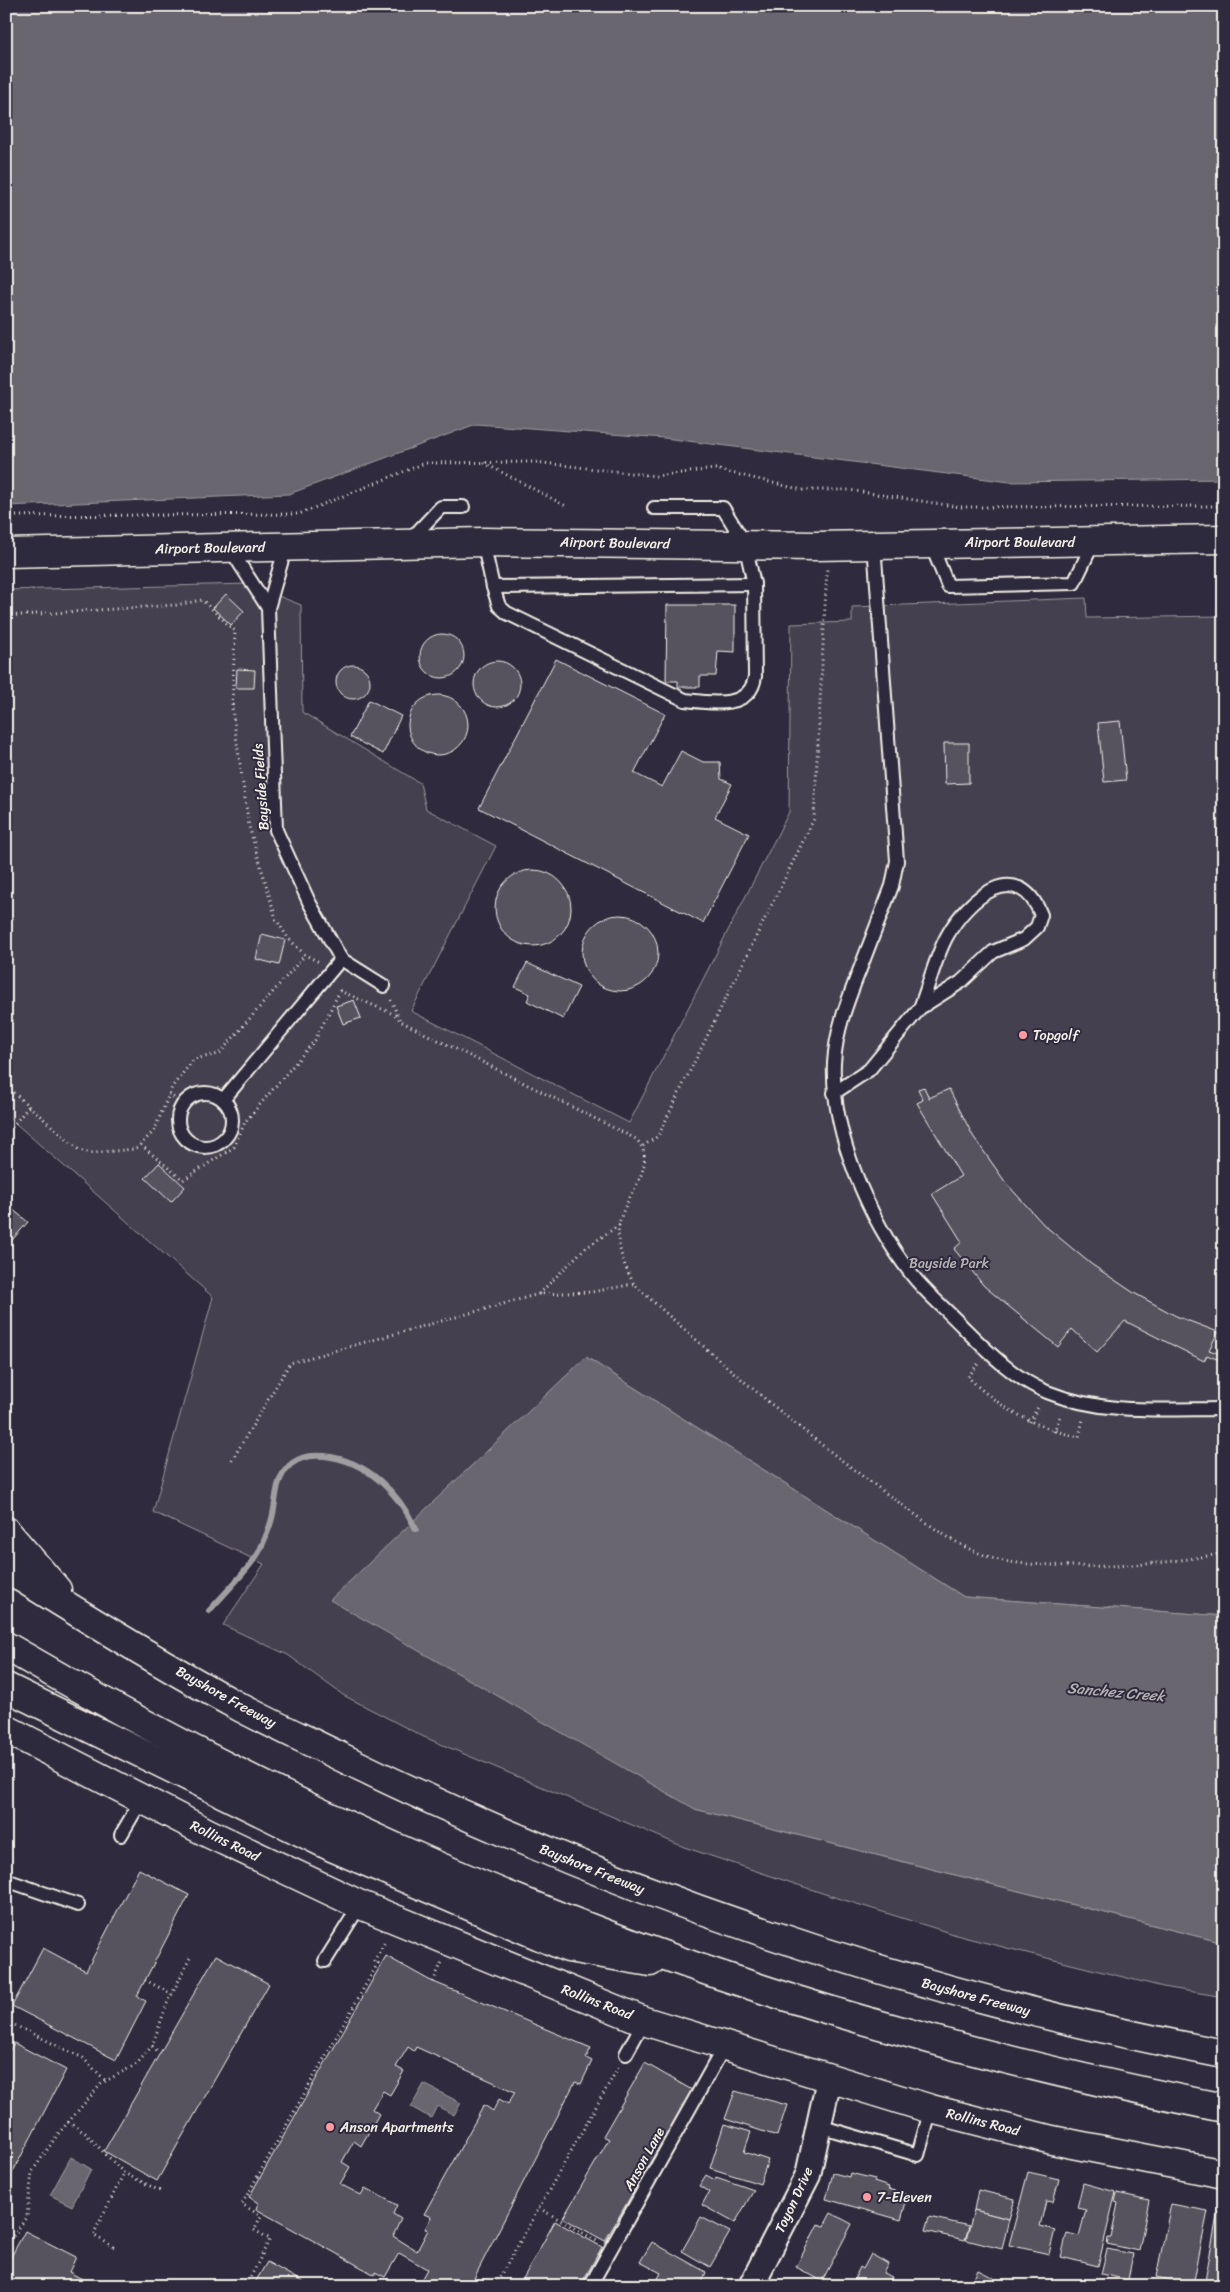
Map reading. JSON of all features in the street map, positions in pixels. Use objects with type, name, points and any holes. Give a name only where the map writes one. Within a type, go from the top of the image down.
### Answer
[{"type":"main road","name":"Airport Boulevard","points":[[6,553],[483,542],[815,546],[930,542],[1224,539]]},
{"type":"main road","points":[[6,1531],[72,1608]]},
{"type":"main road","name":"Bayshore Freeway","points":[[6,1568],[234,1704],[439,1805],[657,1896],[790,1942],[914,1980],[1085,2025],[1224,2054]]},
{"type":"main road","points":[[6,1646],[74,1686],[222,1764],[391,1844],[554,1913],[720,1974],[895,2030],[1068,2075],[1224,2108]]},
{"type":"main road","points":[[6,1686],[334,1848],[568,1948],[720,1974]]},
{"type":"main road","name":"Rollins Road","points":[[6,1729],[279,1868],[360,1905],[644,2020],[829,2080],[931,2109],[1052,2140],[1224,2174]]},
{"type":"main road","points":[[1085,2025],[1224,2036]]},
{"type":"street","name":"Toyon Drive","points":[[751,2286],[808,2175],[829,2080]]},
{"type":"lane","points":[[407,543],[441,507],[463,507]]},
{"type":"lane","points":[[483,542],[499,606],[526,624],[685,700],[709,703],[742,699],[749,694],[754,686],[754,584],[746,544],[723,508],[654,508]]},
{"type":"lane","points":[[930,542],[948,586],[1074,583],[1094,541]]},
{"type":"lane","points":[[874,544],[896,861],[892,886],[838,1026],[834,1062],[834,1092],[848,1150],[865,1196],[884,1231],[912,1275],[988,1352],[1045,1391],[1086,1405],[1119,1410],[1224,1409]]},
{"type":"lane","name":"Bayside Fields","points":[[286,546],[268,608],[276,830],[309,902],[341,959],[384,986]]},
{"type":"lane","points":[[229,547],[268,608]]},
{"type":"lane","points":[[493,587],[754,584]]},
{"type":"lane","points":[[834,1092],[869,1070],[920,1008],[961,982],[993,952],[1024,939],[1037,926],[1041,915],[1036,902],[1025,889],[1009,885],[986,892],[964,914],[947,936],[920,1008]]},
{"type":"lane","points":[[223,1100],[341,959]]},
{"type":"lane","points":[[199,1094],[212,1094],[223,1100],[230,1110],[231,1127],[222,1141],[207,1147],[189,1141],[182,1132],[179,1120],[184,1105],[199,1094]]},
{"type":"lane","points":[[122,1835],[142,1799]]},
{"type":"lane","points":[[6,1880],[78,1905]]},
{"type":"lane","points":[[326,1960],[360,1905]]},
{"type":"lane","points":[[626,2054],[644,2020]]},
{"type":"lane","name":"Anson Lane","points":[[590,2286],[724,2047]]},
{"type":"lane","points":[[819,2126],[918,2155],[931,2109]]},
{"type":"path","points":[[6,516],[299,514],[425,462],[535,462],[656,476],[715,469],[803,490],[848,490],[960,506],[1224,506]]},
{"type":"path","points":[[484,462],[568,507]]},
{"type":"path","points":[[643,1146],[658,1136],[814,819],[828,564]]},
{"type":"path","points":[[6,616],[167,606],[202,600],[235,631],[232,708],[249,826],[276,919],[288,938],[305,955],[321,963]]},
{"type":"path","points":[[6,1086],[79,1150],[91,1153],[136,1150],[154,1131],[169,1094],[194,1060],[219,1054],[305,955]]},
{"type":"path","points":[[384,986],[400,1021],[636,1139],[643,1146],[645,1160],[642,1173],[628,1200],[619,1225],[620,1251],[625,1267],[634,1284],[791,1421],[857,1472],[942,1533],[983,1555],[1013,1563],[1098,1568],[1176,1562],[1224,1553]]},
{"type":"path","points":[[141,1145],[183,1180],[234,1147],[245,1122],[315,1040],[340,991],[398,1016]]},
{"type":"path","points":[[169,1094],[184,1105]]},
{"type":"path","points":[[12,1127],[29,1106]]},
{"type":"path","points":[[539,1294],[583,1250],[619,1225]]},
{"type":"path","points":[[232,1460],[290,1363],[539,1294],[592,1292],[634,1284]]},
{"type":"path","points":[[988,1352],[968,1377],[994,1400],[1030,1422],[1054,1432],[1079,1436]]},
{"type":"path","points":[[1030,1422],[1041,1401]]},
{"type":"path","points":[[246,2286],[270,2239],[254,2230],[262,2216],[242,2204],[378,1963],[374,1961],[387,1937]]},
{"type":"path","points":[[6,2243],[15,2234],[26,2216],[32,2172],[68,2122],[106,2080],[137,2064],[152,2046],[172,1994],[190,1958]]},
{"type":"path","points":[[433,1982],[442,1962]]},
{"type":"path","points":[[145,1980],[172,1994]]},
{"type":"path","points":[[6,2021],[83,2058],[106,2080]]},
{"type":"path","points":[[152,2046],[160,2053]]},
{"type":"path","points":[[496,2286],[626,2054]]},
{"type":"path","points":[[68,2122],[85,2133],[124,2173],[162,2192]]},
{"type":"path","points":[[114,2246],[93,2235],[124,2173]]},
{"type":"path","points":[[539,2208],[611,2248]]},
{"type":"green space","name":"Bayside Park","points":[[248,584],[301,605],[302,712],[420,783],[426,809],[496,846],[411,1011],[629,1123],[789,812],[791,624],[852,622],[852,607],[1086,598],[1087,618],[1224,616],[1224,1616],[964,1597],[586,1357],[695,1809],[1224,1943],[1224,1997],[1163,1987],[963,1937],[684,1847],[424,1737],[343,1695],[288,1655],[223,1625],[264,1564],[153,1512],[213,1297],[6,1115],[6,590]]},
{"type":"water","points":[[6,6],[1224,6],[1224,479],[1010,482],[664,438],[476,424],[289,494],[6,506]]},
{"type":"water","points":[[586,1357],[964,1597],[1224,1616],[1224,1943],[695,1809],[330,1600]]},
{"type":"water","points":[[424,2084],[461,2103],[454,2115],[437,2106],[431,2118],[411,2107]]},
{"type":"water","points":[[71,2157],[91,2169],[72,2206],[50,2195]]},
{"type":"building","points":[[226,594],[244,611],[231,625],[213,608]]},
{"type":"building","points":[[667,605],[735,605],[735,652],[718,651],[716,676],[700,676],[700,687],[678,687],[678,681],[666,681]]},
{"type":"building","points":[[446,634],[458,640],[463,647],[463,665],[458,672],[451,677],[438,678],[430,675],[423,668],[420,652],[423,644],[430,637]]},
{"type":"building","points":[[556,659],[665,714],[634,773],[662,787],[681,751],[703,762],[720,762],[721,779],[732,784],[715,817],[749,834],[703,923],[479,808]]},
{"type":"building","points":[[497,661],[510,665],[516,671],[520,684],[516,697],[510,703],[497,707],[484,703],[478,697],[474,684],[478,671],[484,665]]},
{"type":"building","points":[[353,665],[365,670],[370,682],[365,694],[353,699],[341,694],[336,682],[341,670]]},
{"type":"building","points":[[237,669],[255,670],[254,688],[236,688]]},
{"type":"building","points":[[438,695],[454,700],[459,704],[463,709],[468,725],[463,741],[459,746],[454,750],[438,755],[422,750],[417,746],[413,741],[408,725],[413,709],[417,704],[422,700]]},
{"type":"building","points":[[369,700],[401,716],[383,754],[350,737]]},
{"type":"building","points":[[1120,721],[1126,780],[1104,782],[1098,723]]},
{"type":"building","points":[[944,743],[969,743],[969,783],[945,784]]},
{"type":"building","points":[[533,870],[548,873],[560,881],[568,893],[571,908],[568,923],[560,935],[548,943],[533,946],[518,943],[506,935],[498,923],[495,908],[498,893],[506,881],[518,873]]},
{"type":"building","points":[[620,915],[635,918],[647,926],[655,938],[658,953],[655,968],[647,980],[635,988],[620,991],[605,988],[593,980],[585,968],[582,953],[585,938],[593,926],[605,918]]},
{"type":"building","points":[[262,934],[285,940],[279,965],[256,959]]},
{"type":"building","points":[[527,963],[579,987],[563,1019],[527,1001],[530,994],[515,987]]},
{"type":"building","points":[[354,1000],[361,1018],[343,1024],[336,1006]]},
{"type":"building","points":[[924,1087],[929,1098],[949,1089],[973,1136],[1006,1183],[1044,1225],[1091,1264],[1134,1293],[1176,1316],[1218,1332],[1209,1350],[1221,1354],[1219,1360],[1207,1355],[1204,1361],[1125,1321],[1097,1352],[1072,1329],[1058,1347],[984,1286],[954,1249],[962,1242],[932,1194],[961,1176],[917,1103],[923,1100],[918,1089]]},
{"type":"building","points":[[159,1163],[185,1187],[171,1202],[145,1178]]},
{"type":"building","points":[[6,1204],[28,1222],[6,1247]]},
{"type":"building","points":[[139,1869],[189,1895],[137,1996],[146,2001],[116,2060],[12,2006],[43,1948],[86,1971]]},
{"type":"building","points":[[216,1955],[269,1984],[157,2181],[104,2151]]},
{"type":"building","name":"Anson Apartments","points":[[386,1956],[429,1980],[591,2048],[586,2058],[592,2061],[581,2084],[575,2082],[470,2286],[432,2286],[421,2280],[427,2269],[399,2253],[385,2277],[375,2272],[375,2275],[256,2209],[258,2203],[249,2197]],"holes":[[[408,2047],[414,2051],[416,2047],[515,2092],[508,2104],[499,2099],[493,2111],[484,2105],[424,2214],[431,2217],[425,2229],[428,2230],[417,2251],[393,2236],[401,2219],[393,2214],[397,2205],[365,2188],[361,2195],[340,2184],[350,2167],[342,2162],[354,2141],[361,2146],[379,2114],[372,2109],[383,2091],[390,2095],[404,2071],[396,2067]]]},
{"type":"building","points":[[14,2043],[66,2070],[6,2185],[6,2056]]},
{"type":"building","points":[[645,2063],[692,2090],[605,2241],[563,2218],[609,2139],[603,2136]]},
{"type":"building","points":[[735,2091],[787,2105],[777,2136],[725,2119]]},
{"type":"building","points":[[724,2124],[751,2132],[744,2152],[768,2160],[760,2184],[710,2168]]},
{"type":"building","points":[[1028,2172],[1059,2179],[1053,2202],[1046,2201],[1040,2226],[1055,2230],[1049,2254],[1009,2245]]},
{"type":"building","name":"7-Eleven","points":[[833,2173],[849,2177],[850,2173],[875,2179],[874,2182],[889,2187],[888,2189],[908,2195],[901,2220],[826,2199]]},
{"type":"building","points":[[706,2175],[715,2180],[716,2177],[754,2190],[735,2223],[702,2205],[709,2192],[699,2186]]},
{"type":"building","points":[[1083,2183],[1116,2192],[1098,2266],[1061,2257],[1067,2233],[1079,2236],[1086,2210],[1077,2208]]},
{"type":"building","points":[[978,2190],[1015,2199],[1009,2219],[974,2210]]},
{"type":"building","points":[[1117,2193],[1149,2200],[1139,2251],[1107,2244],[1108,2238],[1111,2238],[1118,2203],[1115,2202]]},
{"type":"building","points":[[1171,2204],[1208,2211],[1193,2285],[1156,2277]]},
{"type":"building","points":[[974,2210],[1009,2219],[1002,2249],[966,2240]]},
{"type":"building","points":[[1218,2211],[1224,2213],[1224,2286],[1204,2286]]},
{"type":"building","points":[[831,2213],[852,2224],[822,2281],[796,2267],[818,2224],[824,2226]]},
{"type":"building","points":[[701,2217],[730,2232],[710,2267],[682,2251]]},
{"type":"building","points":[[929,2217],[969,2226],[965,2240],[925,2231]]},
{"type":"building","points":[[555,2221],[602,2247],[580,2286],[519,2286]]},
{"type":"building","points":[[25,2231],[76,2257],[69,2272],[95,2286],[6,2286],[6,2266]]},
{"type":"building","points":[[652,2242],[706,2272],[701,2286],[654,2286],[661,2273],[640,2262]]},
{"type":"building","points":[[1107,2249],[1133,2254],[1128,2280],[1101,2274]]},
{"type":"building","points":[[871,2254],[888,2264],[883,2273],[892,2277],[887,2286],[851,2286],[860,2267],[863,2269]]},
{"type":"building","points":[[267,2262],[310,2286],[253,2286]]},
{"type":"building","points":[[978,2270],[994,2278],[990,2286],[970,2286]]},
{"type":"waterway","name":"Sanchez Creek","points":[[209,1611],[257,1556],[271,1523],[279,1482],[285,1470],[302,1458],[325,1456],[340,1459],[368,1472],[380,1480],[390,1491],[409,1515],[416,1529]]},
{"type":"place","name":"Topgolf","points":[[1023,1035]]},
{"type":"place","name":"Anson Apartments","points":[[330,2127]]},
{"type":"place","name":"7-Eleven","points":[[867,2197]]}]
